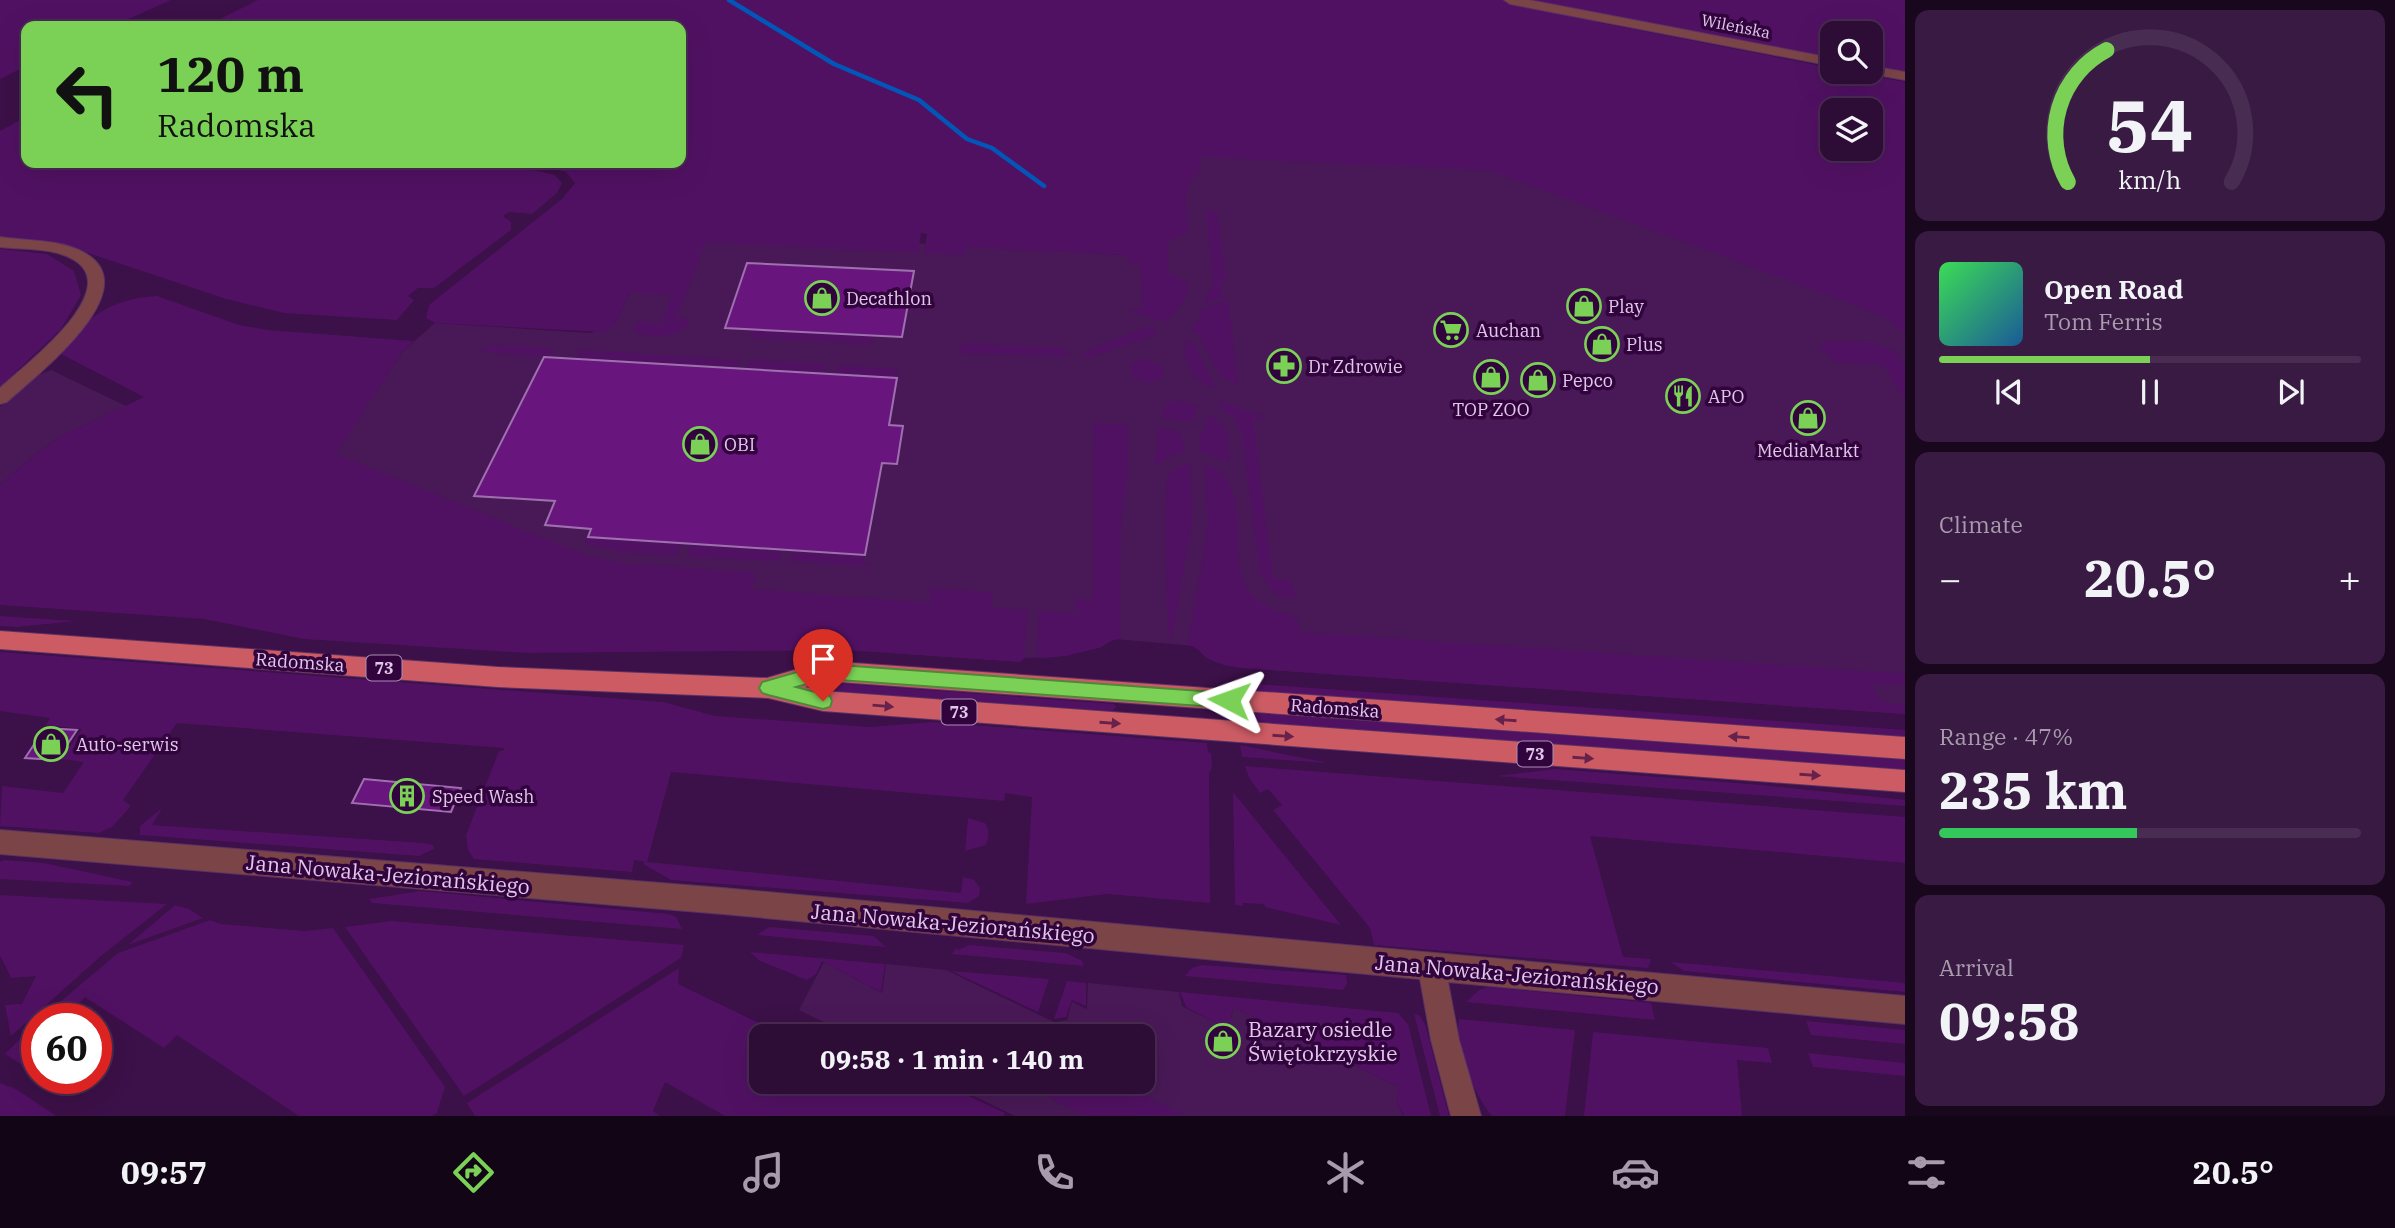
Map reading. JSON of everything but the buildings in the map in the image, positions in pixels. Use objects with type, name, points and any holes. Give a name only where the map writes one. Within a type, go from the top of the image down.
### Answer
[{"type":"main road","name":"Radomska","points":[[0,640],[499,677],[768,688],[848,704],[1905,781]]},
{"type":"main road","name":"Radomska","points":[[768,688],[825,671],[1905,748]]},
{"type":"street","name":"Wileńska","points":[[1510,0],[1820,60]]},
{"type":"street","points":[[1883,72],[1905,76]]},
{"type":"street","points":[[0,242],[59,250],[80,257],[93,268],[97,284],[88,309],[0,398]]},
{"type":"street","name":"Jana Nowaka-Jeziorańskiego","points":[[0,842],[723,901],[1905,1010]]},
{"type":"street","points":[[1431,965],[1446,1040],[1466,1116]]},
{"type":"shaded area","points":[[0,0],[171,0],[124,21],[21,21],[21,68],[0,79]]},
{"type":"shaded area","points":[[258,0],[1905,0],[1905,72],[1883,68],[1883,21],[1820,21],[1820,57],[1591,13],[1596,22],[1820,66],[1820,84],[1883,84],[1883,78],[1905,82],[1905,334],[1888,319],[1853,304],[1489,170],[1200,157],[1201,170],[1187,191],[1189,230],[1167,244],[1169,272],[1185,282],[1188,289],[1183,302],[1166,322],[1129,311],[1143,307],[1141,265],[1128,262],[1127,255],[966,247],[965,253],[961,255],[924,253],[927,234],[921,233],[918,253],[706,242],[676,318],[688,319],[690,322],[672,335],[657,337],[642,334],[635,331],[635,322],[661,323],[672,295],[630,292],[615,324],[603,332],[435,323],[426,318],[429,305],[563,198],[575,183],[566,172],[551,168],[686,168],[686,21],[216,21]]},
{"type":"shaded area","points":[[21,120],[21,168],[525,168],[555,175],[562,183],[557,193],[532,214],[509,212],[503,216],[511,222],[511,230],[434,288],[418,288],[408,296],[414,300],[397,320],[284,313],[226,299],[70,247],[0,236],[0,131]]},
{"type":"shaded area","points":[[1193,139],[1485,153],[1905,308],[1905,714],[1242,668],[1206,657],[1196,646],[1114,639],[1099,648],[1090,648],[1067,656],[1024,658],[1020,662],[846,650],[648,651],[335,454],[401,353],[435,323],[590,333],[615,324],[630,292],[699,231],[1127,255]]},
{"type":"shaded area","points":[[1206,210],[1217,211],[1226,283],[1221,283],[1222,298],[1205,304],[1213,282]]},
{"type":"shaded area","points":[[0,249],[47,254],[74,271],[81,295],[61,329],[0,387]]},
{"type":"shaded area","points":[[157,296],[239,325],[268,330],[414,341],[401,353],[336,454],[590,557],[622,563],[756,573],[752,589],[929,603],[931,588],[993,593],[991,608],[1027,610],[1024,658],[1020,662],[846,650],[526,653],[304,639],[204,619],[0,605],[0,485],[60,437],[144,397],[57,352],[100,312],[125,301]]},
{"type":"shaded area","points":[[1228,300],[1238,384],[1220,376],[1198,333],[1192,331],[1203,308]]},
{"type":"shaded area","points":[[1146,327],[1159,330],[1146,339],[1084,356],[1084,352]]},
{"type":"shaded area","points":[[752,330],[873,337],[872,344],[749,338]]},
{"type":"shaded area","points":[[1187,340],[1193,342],[1214,384],[1212,389],[1195,377],[1184,355]]},
{"type":"shaded area","points":[[1829,341],[1871,343],[1898,355],[1905,363],[1905,399],[1882,364],[1836,362],[1821,349],[1821,345]]},
{"type":"shaded area","points":[[967,344],[1065,349],[1070,356],[959,353],[961,347]]},
{"type":"shaded area","points":[[493,345],[553,349],[549,357],[480,352]]},
{"type":"shaded area","points":[[579,350],[740,360],[738,367],[577,357]]},
{"type":"shaded area","points":[[749,360],[827,364],[825,372],[747,368]]},
{"type":"shaded area","points":[[1149,360],[1162,367],[1164,374],[1161,378],[1151,382],[1135,378],[1130,372],[1132,365]]},
{"type":"shaded area","points":[[837,365],[898,369],[897,377],[835,373]]},
{"type":"shaded area","points":[[51,370],[126,406],[60,437],[0,485],[0,407],[27,380]]},
{"type":"shaded area","points":[[1172,401],[1184,401],[1198,407],[1190,422],[1161,417],[1164,406]]},
{"type":"shaded area","points":[[1221,401],[1251,413],[1271,417],[1253,418],[1273,578],[1291,581],[1295,594],[1291,598],[1278,596],[1260,574],[1242,433],[1235,419],[1218,405]]},
{"type":"shaded area","points":[[1211,413],[1226,430],[1230,462],[1200,451],[1200,436]]},
{"type":"shaded area","points":[[1094,423],[1127,425],[1128,469],[1121,520],[1120,639],[1084,652],[1037,658],[1039,611],[1075,613],[1075,599],[1093,600]]},
{"type":"shaded area","points":[[1159,427],[1181,433],[1185,452],[1170,455],[1154,468]]},
{"type":"shaded area","points":[[1190,463],[1192,523],[1171,642],[1165,532],[1166,488],[1174,469]]},
{"type":"shaded area","points":[[1205,464],[1222,474],[1232,488],[1236,505],[1239,564],[1244,582],[1254,597],[1264,605],[1297,618],[1300,632],[1905,674],[1905,684],[1872,685],[1880,701],[1905,705],[1905,714],[1242,668],[1220,664],[1188,645],[1208,526]]},
{"type":"shaded area","points":[[587,538],[681,544],[676,556],[620,552],[585,543]]},
{"type":"shaded area","points":[[691,545],[782,552],[780,561],[687,557]]},
{"type":"shaded area","points":[[793,552],[864,557],[864,562],[870,563],[864,566],[791,561]]},
{"type":"shaded area","points":[[0,616],[76,621],[17,627],[0,626]]},
{"type":"shaded area","points":[[0,652],[663,702],[715,716],[870,727],[932,722],[1207,743],[1212,768],[1209,773],[1210,903],[1107,894],[1026,904],[1032,797],[1005,793],[1004,801],[671,772],[647,862],[961,893],[963,877],[974,880],[980,888],[979,896],[968,903],[671,880],[643,864],[645,862],[634,860],[632,872],[474,859],[468,850],[466,835],[499,751],[504,748],[177,723],[123,800],[131,806],[112,827],[99,833],[0,826],[2,786],[63,793],[84,762],[61,759],[82,729],[46,725],[50,718],[0,711]]},
{"type":"shaded area","points":[[805,681],[1114,704],[1116,707],[1112,711],[805,689]]},
{"type":"shaded area","points":[[1240,683],[1905,730],[1905,736],[1236,689]]},
{"type":"shaded area","points":[[1238,712],[1905,760],[1905,769],[1239,721]]},
{"type":"shaded area","points":[[1240,745],[1328,763],[1242,757]]},
{"type":"shaded area","points":[[1245,766],[1905,817],[1905,863],[1590,836],[1623,957],[1651,959],[1648,968],[1374,945],[1370,928],[1273,810],[1282,805],[1268,789],[1260,793],[1249,778]]},
{"type":"shaded area","points":[[1555,769],[1762,785],[1905,800],[1905,806],[1496,776]]},
{"type":"shaded area","points":[[1233,792],[1341,925],[1265,907],[1264,904],[1235,905]]},
{"type":"shaded area","points":[[162,808],[152,825],[424,843],[433,845],[434,849],[419,856],[140,835],[140,826]]},
{"type":"shaded area","points":[[968,818],[985,823],[988,837],[986,845],[965,851]]},
{"type":"shaded area","points":[[0,862],[44,863],[133,882],[129,886],[0,879]]},
{"type":"shaded area","points":[[420,891],[669,914],[676,917],[682,929],[372,903],[369,899]]},
{"type":"shaded area","points":[[0,895],[167,904],[101,956],[48,1003],[22,1003],[36,976],[11,978],[0,955]]},
{"type":"shaded area","points":[[175,905],[189,909],[203,918],[128,945]]},
{"type":"shaded area","points":[[210,920],[221,924],[305,931],[333,928],[445,1087],[437,1113],[432,1116],[299,1116],[177,1035],[164,1048],[112,1014],[112,1003],[94,1003],[85,997],[79,1003],[59,1003],[118,953]]},
{"type":"shaded area","points":[[391,921],[684,945],[681,958],[464,1096],[345,927]]},
{"type":"shaded area","points":[[769,927],[874,936],[886,947],[757,935]]},
{"type":"shaded area","points":[[969,945],[1066,953],[1082,961],[1084,966],[952,954],[956,948],[958,950]]},
{"type":"shaded area","points":[[750,952],[885,964],[881,992],[822,961],[816,974],[807,980],[760,961]]},
{"type":"shaded area","name":"Bazary osiedle Świętokrzyskie","points":[[824,962],[882,993],[886,964],[946,970],[1054,1022],[1067,1020],[1072,1002],[1087,1009],[1088,983],[1179,992],[1182,1006],[1218,1024],[1231,1018],[1234,1007],[1399,1087],[1397,1102],[1403,1116],[1015,1116],[970,1094],[1155,1094],[1155,1024],[828,1024],[799,1010]]},
{"type":"shaded area","points":[[1671,962],[1905,983],[1905,992],[1684,971]]},
{"type":"shaded area","points":[[1202,965],[1346,975],[1347,984],[1343,990],[1185,976],[1192,968]]},
{"type":"shaded area","points":[[679,968],[678,984],[761,1024],[749,1024],[749,1094],[965,1094],[1005,1113],[1004,1116],[725,1116],[665,1082],[653,1111],[660,1116],[475,1116],[467,1103]]},
{"type":"shaded area","points":[[951,971],[1049,979],[1038,1012]]},
{"type":"shaded area","points":[[1067,981],[1086,983],[1086,1006],[1072,1000],[1066,1017],[1054,1019]]},
{"type":"shaded area","points":[[1488,987],[1651,1003],[1655,1020],[1466,1002],[1479,990]]},
{"type":"shaded area","points":[[1180,992],[1398,1013],[1408,1024],[1431,1116],[1404,1116],[1397,1102],[1399,1087],[1234,1007],[1229,1023],[1218,1024],[1186,1007]]},
{"type":"shaded area","points":[[21,1004],[21,1027],[11,1036],[5,1005]]},
{"type":"shaded area","points":[[1414,1014],[1419,1015],[1425,1024],[1449,1116],[1440,1116]]},
{"type":"shaded area","points":[[1459,1019],[1575,1030],[1565,1116],[1492,1116],[1479,1096],[1462,1056]]},
{"type":"shaded area","points":[[1806,1021],[1905,1030],[1905,1044],[1811,1035]]},
{"type":"shaded area","points":[[1593,1032],[1768,1048],[1772,1063],[1737,1060],[1742,1116],[1584,1116]]},
{"type":"shaded area","points":[[21,1038],[21,1064],[5,1054]]},
{"type":"shaded area","points":[[1808,1053],[1905,1063],[1905,1076],[1813,1067]]},
{"type":"shaded area","points":[[0,1083],[16,1089],[56,1116],[0,1116]]},
{"type":"shaded area","points":[[1043,1094],[1141,1094],[1184,1115],[1086,1116]]},
{"type":"waterway","points":[[729,0],[834,64],[919,100],[967,139],[992,148],[1044,186]]},
{"type":"place","name":"Decathlon","points":[[822,298]]},
{"type":"place","name":"Play","points":[[1584,306]]},
{"type":"place","name":"Auchan","points":[[1451,330]]},
{"type":"place","name":"Plus","points":[[1602,344]]},
{"type":"place","name":"Dr Zdrowie","points":[[1284,366]]},
{"type":"place","name":"TOP ZOO","points":[[1491,377]]},
{"type":"place","name":"Pepco","points":[[1538,380]]},
{"type":"place","name":"APO","points":[[1683,396]]},
{"type":"place","name":"MediaMarkt","points":[[1808,418]]},
{"type":"place","name":"OBI","points":[[700,444]]},
{"type":"place","name":"Auto-serwis","points":[[51,744]]},
{"type":"place","name":"Speed Wash","points":[[407,796]]},
{"type":"place","name":"Bazary osiedle Świętokrzyskie","points":[[1223,1041]]},
{"type":"route","points":[[823,701],[768,688],[825,671],[1229,700]]}]
